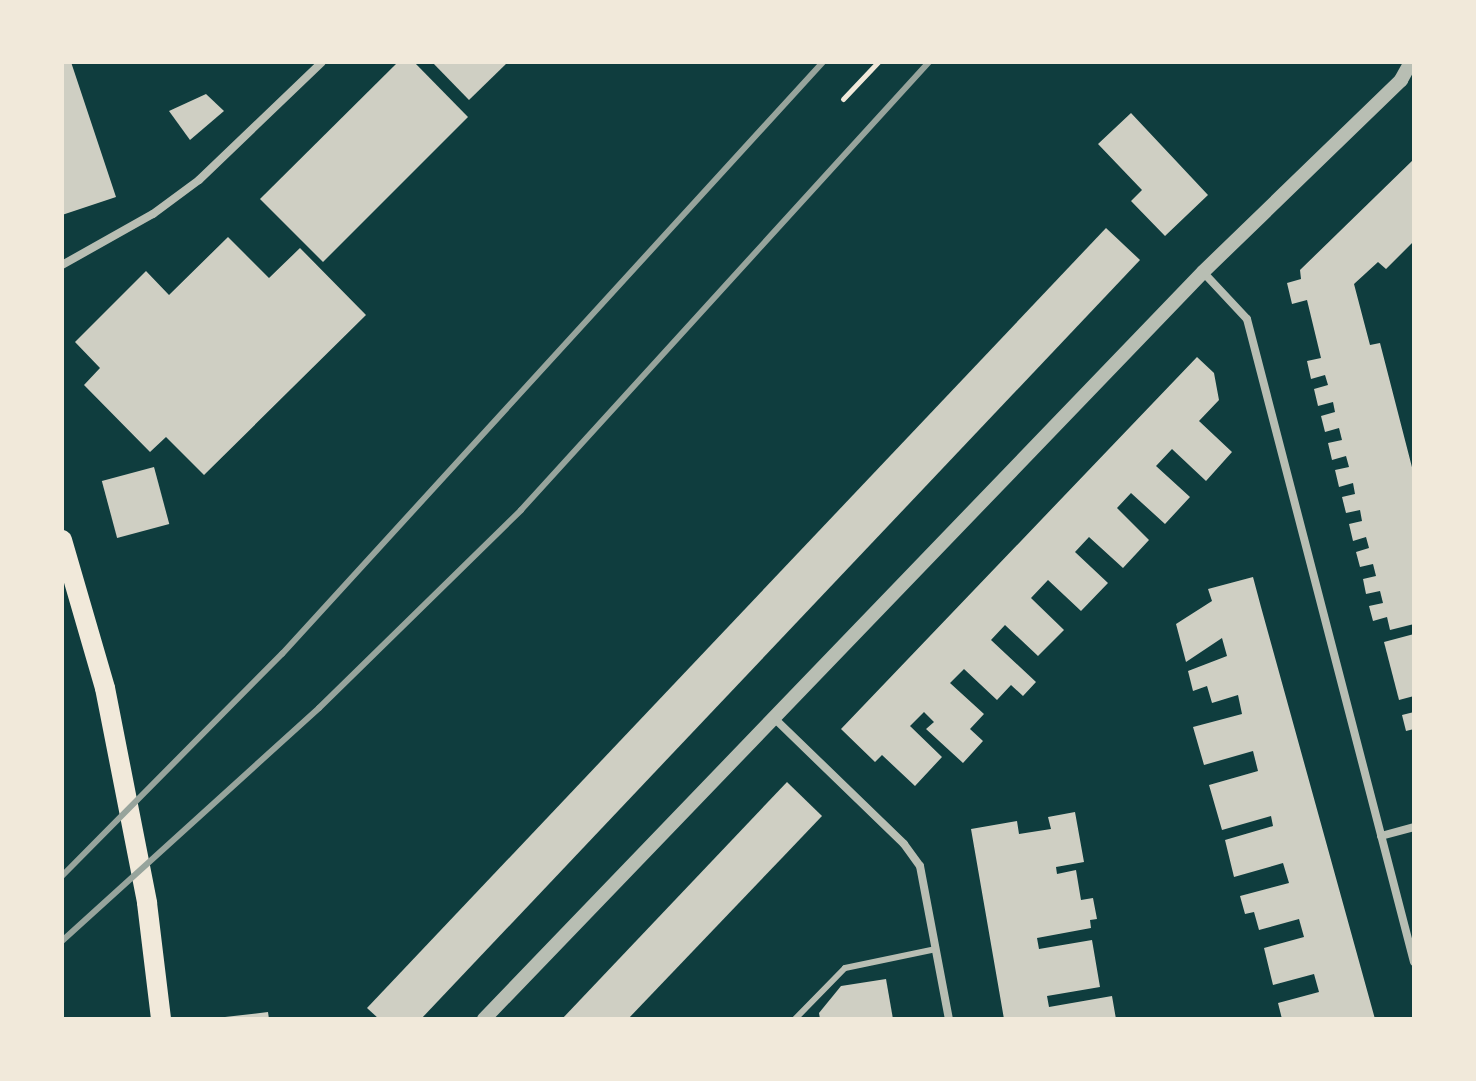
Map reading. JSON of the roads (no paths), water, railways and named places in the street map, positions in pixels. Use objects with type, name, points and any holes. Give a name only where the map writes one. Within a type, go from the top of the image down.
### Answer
[{"type":"main road","points":[[62,540],[105,688],[147,903],[161,1019]]},
{"type":"street","points":[[62,265],[153,214],[199,180],[322,62]]},
{"type":"street","points":[[484,1019],[1203,272],[1401,80],[1411,62]]},
{"type":"street","points":[[1203,272],[1247,319],[1414,962]]},
{"type":"street","points":[[774,718],[904,844],[920,866],[949,1019]]},
{"type":"street","points":[[1381,836],[1414,827]]},
{"type":"lane","points":[[795,1019],[845,968],[936,949]]},
{"type":"railway","points":[[62,876],[282,654],[823,62]]},
{"type":"railway","points":[[62,941],[319,708],[521,510],[929,62]]}]
